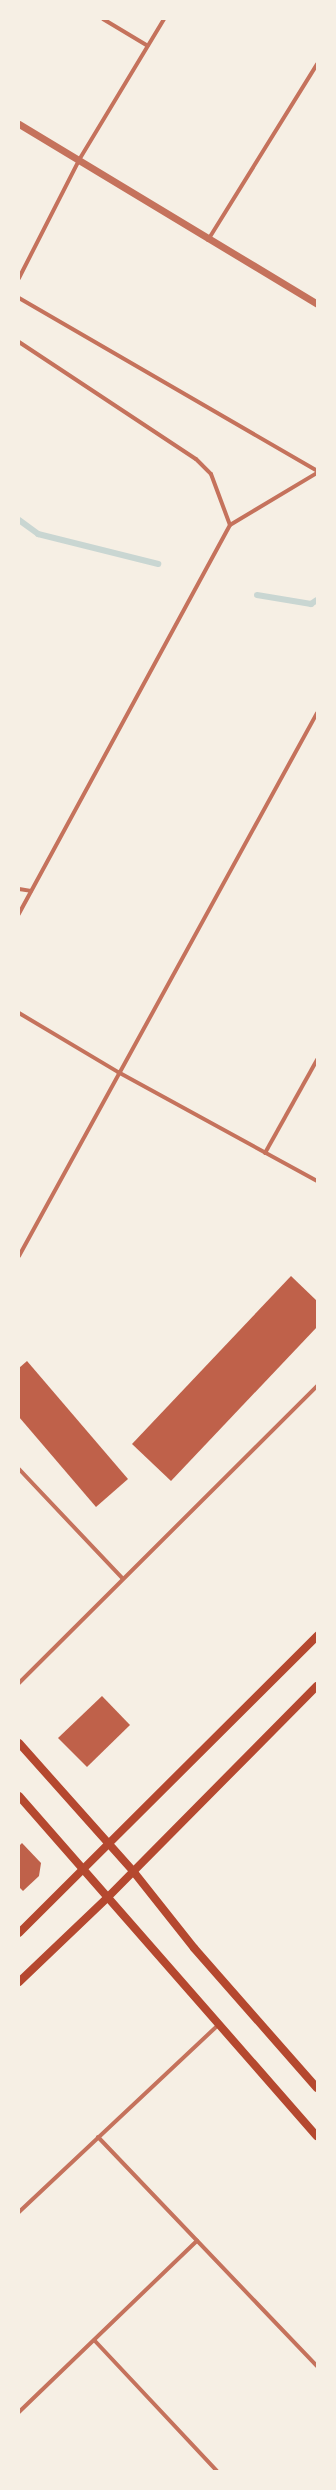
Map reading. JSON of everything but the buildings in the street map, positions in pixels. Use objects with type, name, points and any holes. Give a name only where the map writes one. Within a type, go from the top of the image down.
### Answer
[{"type":"main road","points":[[19,1933],[317,1636]]},
{"type":"main road","points":[[19,1982],[108,1897],[317,1686]]},
{"type":"main road","points":[[19,1743],[133,1871],[194,1948],[317,2088]]},
{"type":"main road","points":[[19,1796],[317,2136]]},
{"type":"street","points":[[103,19],[148,46]]},
{"type":"street","points":[[19,278],[79,160],[164,19]]},
{"type":"street","points":[[208,240],[317,64]]},
{"type":"street","points":[[19,124],[208,240],[317,304]]},
{"type":"street","points":[[19,298],[317,472],[230,525],[19,914]]},
{"type":"street","points":[[19,342],[196,459],[211,474],[230,525]]},
{"type":"street","points":[[19,1256],[118,1072],[317,713]]},
{"type":"street","points":[[19,889],[31,891]]},
{"type":"street","points":[[19,1013],[118,1072],[317,1181]]},
{"type":"street","points":[[264,1153],[317,1060]]},
{"type":"street","points":[[19,1683],[122,1578],[317,1386]]},
{"type":"street","points":[[19,1469],[122,1578]]},
{"type":"street","points":[[19,2212],[219,2024]]},
{"type":"street","points":[[98,2137],[317,2366]]},
{"type":"street","points":[[19,2412],[95,2341],[197,2241]]},
{"type":"street","points":[[95,2341],[217,2471]]},
{"type":"waterway","points":[[19,520],[38,534],[158,564]]},
{"type":"waterway","points":[[257,595],[311,604],[317,600]]}]
